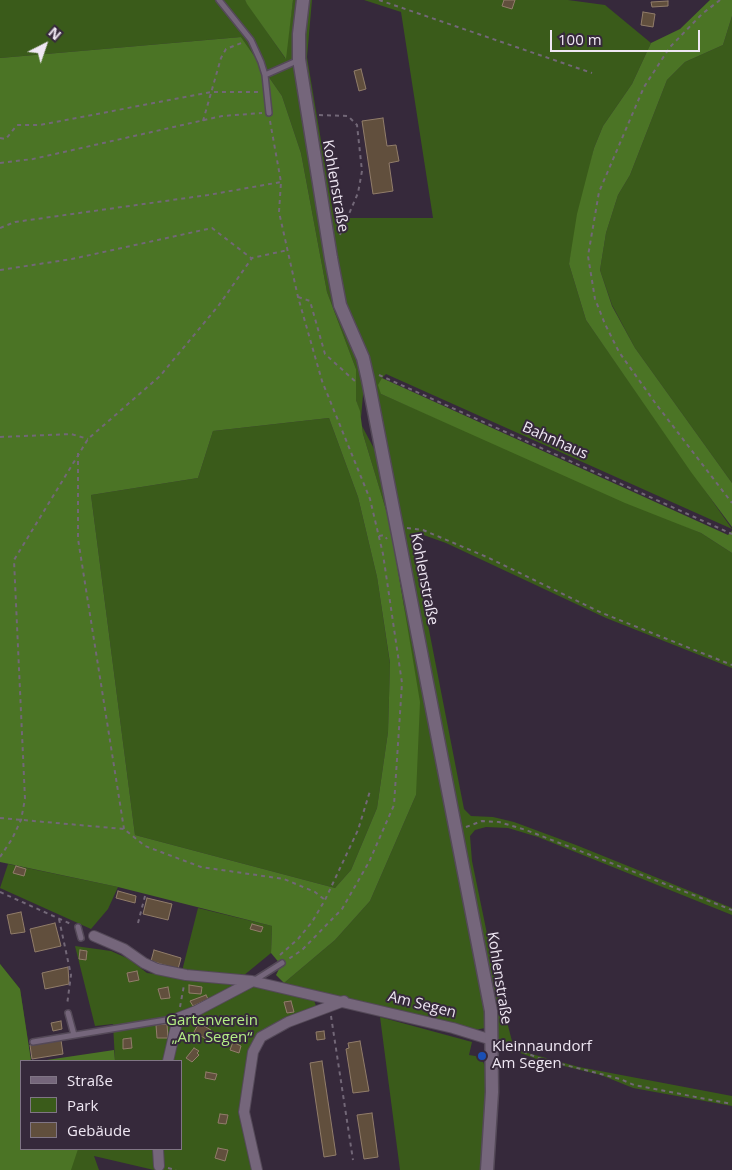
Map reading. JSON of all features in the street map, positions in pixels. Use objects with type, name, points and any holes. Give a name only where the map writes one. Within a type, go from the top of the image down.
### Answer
[{"type":"street","name":"Kohlenstraße","points":[[303,0],[299,34],[299,59],[331,258],[340,305],[363,358],[364,382],[398,527],[491,1011],[492,1040],[487,1170]]},
{"type":"street","name":"Am Segen","points":[[94,936],[124,949],[144,963],[157,969],[186,975],[252,981],[344,1001],[453,1028],[492,1040]]},
{"type":"street","points":[[168,1060],[178,1018],[196,1011],[252,981]]},
{"type":"street","points":[[257,1170],[244,1112],[253,1052],[261,1037],[288,1022],[344,1001]]},
{"type":"street","points":[[158,1150],[159,1166]]},
{"type":"lane","points":[[219,0],[251,40],[265,75],[269,113]]},
{"type":"lane","points":[[265,75],[299,59]]},
{"type":"lane","points":[[78,927],[81,938]]},
{"type":"lane","points":[[252,981],[282,963]]},
{"type":"lane","points":[[68,1013],[74,1035]]},
{"type":"lane","points":[[33,1042],[178,1018]]},
{"type":"path","points":[[379,0],[592,73]]},
{"type":"path","points":[[720,0],[684,31],[657,64],[644,87],[599,192],[593,216],[588,256],[595,300],[620,352],[656,404],[732,503]]},
{"type":"path","points":[[203,120],[221,58],[226,49],[251,40]]},
{"type":"path","points":[[0,138],[6,139],[16,124],[40,125],[211,92],[267,92]]},
{"type":"path","points":[[0,163],[33,160],[222,116],[269,113],[281,182],[279,212],[298,297],[322,381],[370,499],[383,554],[402,683],[394,805],[369,862],[342,909],[302,950],[282,963],[280,955],[298,939],[312,922],[324,900],[358,830],[370,791]]},
{"type":"path","points":[[307,116],[348,116],[357,125],[362,171],[358,193],[331,258]]},
{"type":"path","points":[[0,228],[15,222],[208,195],[281,182]]},
{"type":"path","points":[[0,270],[72,258],[212,228],[252,258]]},
{"type":"path","points":[[0,857],[12,839],[21,820],[25,799],[14,560],[78,452],[88,439],[160,376],[219,305],[252,258],[288,250]]},
{"type":"path","points":[[298,297],[310,301],[324,354],[347,375],[364,382]]},
{"type":"path","name":"Bahnhaus","points":[[364,382],[375,375],[381,374],[732,534]]},
{"type":"path","points":[[0,437],[71,434],[88,439]]},
{"type":"path","points":[[78,452],[78,539],[124,829]]},
{"type":"path","points":[[398,527],[423,530],[489,558],[602,613],[732,665]]},
{"type":"path","points":[[0,818],[124,829],[145,846],[201,867],[284,879],[316,892],[324,900]]},
{"type":"path","points":[[456,830],[482,821],[499,822],[526,830],[732,910]]},
{"type":"path","points":[[0,892],[78,927]]},
{"type":"path","points":[[138,923],[145,896]]},
{"type":"path","points":[[59,919],[70,975],[66,1006],[68,1013]]},
{"type":"path","points":[[178,1018],[186,975]]},
{"type":"path","points":[[332,1006],[331,1017],[353,1160]]},
{"type":"path","points":[[492,1040],[508,1044],[538,1058],[620,1079],[634,1085],[732,1104]]},
{"type":"green space","points":[[0,0],[245,0],[285,58],[293,0],[312,0],[307,57],[334,218],[433,218],[401,12],[364,0],[568,0],[605,5],[651,43],[632,84],[603,126],[594,148],[569,264],[586,320],[732,529],[386,374],[382,378],[381,394],[701,533],[732,553],[732,668],[606,618],[446,543],[418,533],[413,536],[412,543],[464,809],[471,816],[493,817],[514,822],[732,908],[732,915],[538,837],[508,828],[486,827],[475,830],[470,836],[472,861],[498,987],[513,1045],[524,1052],[579,1067],[732,1096],[732,1106],[633,1088],[601,1075],[539,1060],[515,1051],[511,1053],[511,1046],[492,1040],[485,1028],[475,1030],[284,983],[335,940],[370,901],[416,795],[404,606],[390,523],[362,426],[378,456],[364,383],[361,418],[356,400],[356,369],[327,292],[301,153],[282,96],[241,37],[0,58]]},
{"type":"green space","points":[[245,0],[293,0],[286,59],[247,4]]},
{"type":"green space","points":[[710,0],[732,0],[732,16],[723,45],[685,62],[667,80],[630,175],[618,195],[606,233],[600,270],[612,306],[635,348],[732,483],[732,527],[691,472],[586,320],[569,264],[577,214],[594,148],[603,126],[632,84],[651,43],[680,29]]},
{"type":"green space","points":[[732,16],[732,483],[635,348],[612,305],[600,270],[606,233],[618,195],[630,175],[667,80],[685,62],[723,45]]},
{"type":"green space","points":[[241,37],[282,96],[301,153],[327,292],[356,369],[356,400],[360,411],[363,434],[390,523],[420,702],[416,795],[370,901],[335,940],[284,983],[276,975],[281,965],[271,953],[272,926],[118,887],[0,862],[0,58]],"holes":[[[329,418],[358,497],[377,577],[390,663],[388,732],[377,808],[351,870],[335,888],[135,835],[91,495],[198,478],[213,431]]]},
{"type":"green space","points":[[382,378],[728,535],[732,531],[732,553],[701,533],[625,503],[381,394],[378,385]]},
{"type":"green space","points":[[329,418],[358,497],[377,577],[390,664],[388,732],[377,808],[351,870],[335,888],[135,835],[91,495],[198,478],[213,431]]},
{"type":"green space","points":[[8,864],[118,887],[108,909],[91,929],[0,888]]},
{"type":"green space","points":[[198,908],[272,926],[271,953],[243,976],[182,971]]},
{"type":"green space","name":"Gartenverein „Am Segen“","points":[[75,946],[111,951],[129,959],[147,973],[231,983],[238,993],[256,985],[314,1000],[317,1009],[262,1033],[241,1113],[253,1170],[154,1170],[94,1156],[99,1170],[0,1170],[0,964],[20,989],[31,1060],[20,1060],[20,1150],[182,1150],[182,1060],[115,1060],[113,1024],[95,1026]]},
{"type":"green space","points":[[0,964],[20,989],[31,1060],[20,1060],[20,1150],[78,1150],[71,1170],[0,1170]]},
{"type":"green space","points":[[380,1017],[472,1042],[469,1055],[481,1057],[487,1071],[482,1170],[400,1170]]},
{"type":"green space","points":[[114,1050],[115,1060],[47,1060]]},
{"type":"building","points":[[504,0],[515,0],[512,9],[502,6]]},
{"type":"building","points":[[668,1],[668,6],[652,7],[651,2]]},
{"type":"building","points":[[643,12],[655,14],[653,27],[641,25]]},
{"type":"building","points":[[361,69],[366,89],[359,91],[354,71]]},
{"type":"building","points":[[383,118],[387,146],[396,145],[399,161],[389,163],[393,191],[373,194],[362,121]]},
{"type":"building","points":[[16,866],[26,869],[24,876],[13,873]]},
{"type":"building","points":[[118,891],[136,896],[135,903],[116,898]]},
{"type":"building","points":[[147,898],[172,904],[168,920],[143,914]]},
{"type":"building","points":[[21,912],[25,932],[11,934],[7,915]]},
{"type":"building","points":[[55,923],[61,946],[35,952],[30,929]]},
{"type":"building","points":[[252,924],[263,927],[261,932],[250,929]]},
{"type":"building","points":[[80,950],[87,951],[86,960],[79,959]]},
{"type":"building","points":[[154,950],[181,958],[178,969],[151,961]]},
{"type":"building","points":[[68,967],[69,984],[45,989],[42,973]]},
{"type":"building","points":[[137,971],[139,980],[129,982],[127,973]]},
{"type":"building","points":[[189,985],[202,987],[201,994],[189,993]]},
{"type":"building","points":[[168,987],[170,998],[161,999],[158,989]]},
{"type":"building","points":[[206,995],[208,999],[193,1006],[190,1001]]},
{"type":"building","points":[[291,1001],[294,1012],[287,1013],[284,1002]]},
{"type":"building","points":[[61,1021],[62,1029],[53,1031],[51,1023]]},
{"type":"building","points":[[199,1023],[211,1030],[206,1039],[194,1032]]},
{"type":"building","points":[[167,1024],[168,1038],[157,1038],[156,1025]]},
{"type":"building","points":[[324,1031],[325,1039],[317,1040],[316,1032]]},
{"type":"building","points":[[131,1038],[132,1048],[123,1049],[123,1039]]},
{"type":"building","points":[[61,1040],[63,1054],[32,1059],[30,1045]]},
{"type":"building","points":[[360,1041],[369,1091],[353,1093],[346,1049],[349,1048],[348,1043]]},
{"type":"building","points":[[233,1042],[241,1046],[239,1053],[230,1050]]},
{"type":"building","points":[[194,1048],[199,1051],[197,1053],[199,1055],[192,1062],[186,1058]]},
{"type":"building","points":[[322,1061],[336,1155],[324,1157],[310,1063]]},
{"type":"building","points":[[206,1072],[217,1074],[215,1080],[205,1078]]},
{"type":"building","points":[[372,1113],[378,1157],[364,1159],[357,1115]]},
{"type":"building","points":[[220,1114],[228,1115],[226,1124],[218,1123]]},
{"type":"building","points":[[218,1148],[228,1150],[225,1161],[215,1158]]},
{"type":"place","name":"Kleinnaundorf Am Segen","points":[[482,1056]]}]
